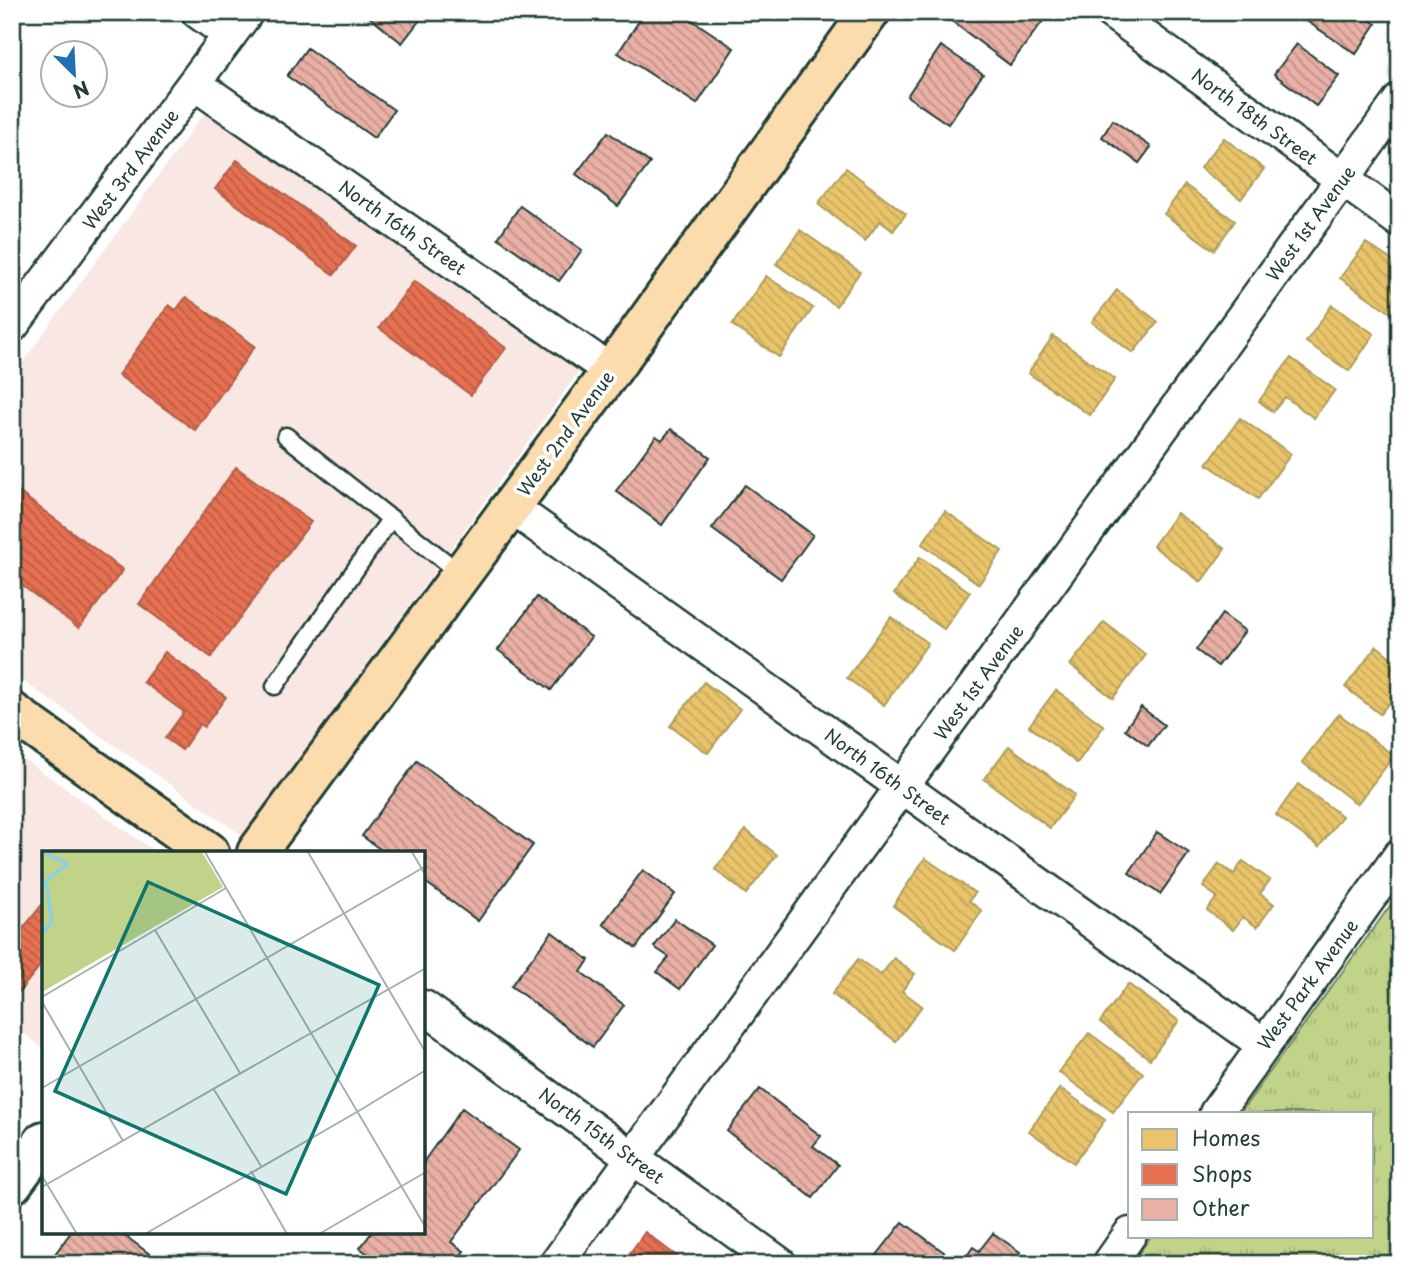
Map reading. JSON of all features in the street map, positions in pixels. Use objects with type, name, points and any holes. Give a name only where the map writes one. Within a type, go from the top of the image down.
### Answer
[{"type":"main road","name":"West 2nd Avenue","points":[[258,851],[462,575],[870,12]]},
{"type":"main road","points":[[12,712],[208,851]]},
{"type":"street","points":[[198,12],[239,24]]},
{"type":"street","name":"North 18th Street","points":[[1111,12],[1400,221]]},
{"type":"street","name":"West 3rd Avenue","points":[[17,312],[239,24]]},
{"type":"street","name":"North 16th Street","points":[[195,84],[611,370]]},
{"type":"street","name":"West 1st Avenue","points":[[556,1264],[1400,100]]},
{"type":"street","name":"North 16th Street","points":[[511,507],[1264,1045]]},
{"type":"street","name":"West Park Avenue","points":[[1217,1112],[1400,855]]},
{"type":"street","name":"North 15th Street","points":[[425,1008],[780,1264]]},
{"type":"street","points":[[12,1184],[42,1144]]},
{"type":"street","points":[[1109,1264],[1128,1237]]},
{"type":"lane","points":[[286,436],[462,575]]},
{"type":"lane","points":[[275,686],[391,518]]},
{"type":"shaded area","points":[[211,104],[580,370],[243,836],[12,673],[12,377]]},
{"type":"shaded area","points":[[12,751],[155,851],[42,851],[42,1047],[12,1024]]},
{"type":"green space","points":[[1400,892],[1400,1264],[1131,1264],[1150,1238],[1374,1238],[1374,1112],[1241,1112]]},
{"type":"building: Homes","points":[[1224,138],[1264,169],[1241,199],[1200,168]]},
{"type":"building: Homes","points":[[846,168],[906,214],[893,231],[880,221],[865,241],[818,204]]},
{"type":"building: Homes","points":[[1185,185],[1235,221],[1214,250],[1164,214]]},
{"type":"building: Homes","points":[[800,230],[860,272],[836,306],[776,264]]},
{"type":"building: Homes","points":[[1366,243],[1400,266],[1400,319],[1340,278]]},
{"type":"building: Homes","points":[[766,276],[813,308],[779,357],[732,325]]},
{"type":"building: Homes","points":[[1117,290],[1158,322],[1133,353],[1092,322]]},
{"type":"building: Homes","points":[[1332,305],[1374,334],[1349,371],[1306,342]]},
{"type":"building: Homes","points":[[1053,336],[1115,379],[1090,415],[1028,373]]},
{"type":"building: Homes","points":[[1291,358],[1335,390],[1314,418],[1285,397],[1273,412],[1259,401]]},
{"type":"building: Homes","points":[[1240,418],[1291,454],[1258,499],[1207,464]]},
{"type":"building: Homes","points":[[945,511],[1002,551],[979,584],[922,544]]},
{"type":"building: Homes","points":[[1177,513],[1225,549],[1201,582],[1153,546]]},
{"type":"building: Homes","points":[[920,557],[970,592],[944,629],[894,594]]},
{"type":"building: Homes","points":[[891,617],[928,643],[884,705],[847,678]]},
{"type":"building: Homes","points":[[1104,622],[1146,655],[1113,698],[1070,665]]},
{"type":"building: Homes","points":[[1377,646],[1400,665],[1400,689],[1380,714],[1345,687]]},
{"type":"building: Homes","points":[[704,682],[740,709],[708,753],[670,726]]},
{"type":"building: Homes","points":[[1056,690],[1104,726],[1077,763],[1029,726]]},
{"type":"building: Homes","points":[[1339,714],[1394,756],[1357,804],[1302,762]]},
{"type":"building: Homes","points":[[1009,746],[1075,795],[1050,828],[984,779]]},
{"type":"building: Homes","points":[[1298,784],[1342,816],[1319,847],[1276,815]]},
{"type":"building: Homes","points":[[746,830],[777,855],[746,894],[715,869]]},
{"type":"building: Homes","points":[[925,858],[975,893],[969,901],[982,911],[955,950],[893,906]]},
{"type":"building: Homes","points":[[1243,861],[1270,880],[1260,894],[1274,904],[1257,927],[1243,917],[1233,930],[1207,910],[1217,897],[1203,887],[1219,864],[1234,874]]},
{"type":"building: Homes","points":[[894,958],[915,974],[902,991],[922,1006],[896,1041],[832,994],[858,959],[881,975]]},
{"type":"building: Homes","points":[[1128,984],[1179,1021],[1150,1059],[1100,1022]]},
{"type":"building: Homes","points":[[1089,1033],[1143,1073],[1113,1112],[1059,1072]]},
{"type":"building: Homes","points":[[1060,1088],[1105,1120],[1074,1163],[1029,1131]]},
{"type":"building: Shops","points":[[237,160],[356,246],[334,275],[215,189]]},
{"type":"building: Shops","points":[[414,281],[506,348],[471,395],[379,328]]},
{"type":"building: Shops","points":[[186,297],[255,346],[195,430],[118,375],[169,305],[176,310]]},
{"type":"building: Shops","points":[[236,467],[311,522],[211,657],[139,604]]},
{"type":"building: Shops","points":[[12,487],[123,570],[79,628],[12,578]]},
{"type":"building: Shops","points":[[165,652],[226,697],[204,727],[200,724],[182,750],[165,738],[184,712],[143,682]]},
{"type":"building: Shops","points":[[42,905],[42,963],[15,997],[12,994],[12,950],[17,944],[13,941]]},
{"type":"building: Shops","points":[[645,1232],[687,1264],[622,1264]]},
{"type":"building: Other","points":[[363,12],[426,12],[402,43]]},
{"type":"building: Other","points":[[645,12],[680,12],[734,48],[697,104],[618,53]]},
{"type":"building: Other","points":[[954,12],[1037,12],[1045,18],[1010,65],[949,19]]},
{"type":"building: Other","points":[[1315,12],[1357,12],[1376,24],[1356,54],[1308,22]]},
{"type":"building: Other","points":[[1297,44],[1339,76],[1316,106],[1274,74]]},
{"type":"building: Other","points":[[941,46],[983,74],[948,124],[907,96]]},
{"type":"building: Other","points":[[307,48],[394,110],[374,138],[287,76]]},
{"type":"building: Other","points":[[1113,120],[1151,147],[1139,163],[1102,137]]},
{"type":"building: Other","points":[[608,132],[650,163],[618,206],[576,174]]},
{"type":"building: Other","points":[[520,206],[582,250],[559,281],[498,238]]},
{"type":"building: Other","points":[[671,429],[710,457],[662,525],[616,491],[656,436],[662,440]]},
{"type":"building: Other","points":[[745,485],[813,535],[781,579],[712,529]]},
{"type":"building: Other","points":[[537,597],[591,637],[551,690],[498,650]]},
{"type":"building: Other","points":[[1222,614],[1245,631],[1218,666],[1196,650]]},
{"type":"building: Other","points":[[1141,707],[1164,725],[1148,746],[1125,729]]},
{"type":"building: Other","points":[[417,761],[533,845],[478,921],[425,882],[425,851],[383,851],[362,836]]},
{"type":"building: Other","points":[[1157,832],[1189,853],[1160,894],[1129,873]]},
{"type":"building: Other","points":[[643,870],[675,894],[636,948],[603,924]]},
{"type":"building: Other","points":[[675,919],[712,945],[680,989],[657,972],[669,957],[654,947]]},
{"type":"building: Other","points":[[552,932],[589,960],[581,972],[624,1005],[593,1047],[511,986]]},
{"type":"building: Other","points":[[760,1089],[821,1136],[813,1146],[838,1165],[813,1198],[727,1131]]},
{"type":"building: Other","points":[[462,1108],[519,1150],[451,1242],[464,1251],[454,1264],[381,1264],[360,1248],[370,1234],[425,1234],[425,1160]]},
{"type":"building: Other","points":[[903,1222],[945,1253],[937,1264],[870,1264]]},
{"type":"building: Other","points":[[993,1233],[1020,1252],[1011,1264],[961,1264],[973,1247],[979,1251]]},
{"type":"building: Other","points":[[70,1234],[123,1234],[163,1264],[69,1264],[55,1254]]}]
